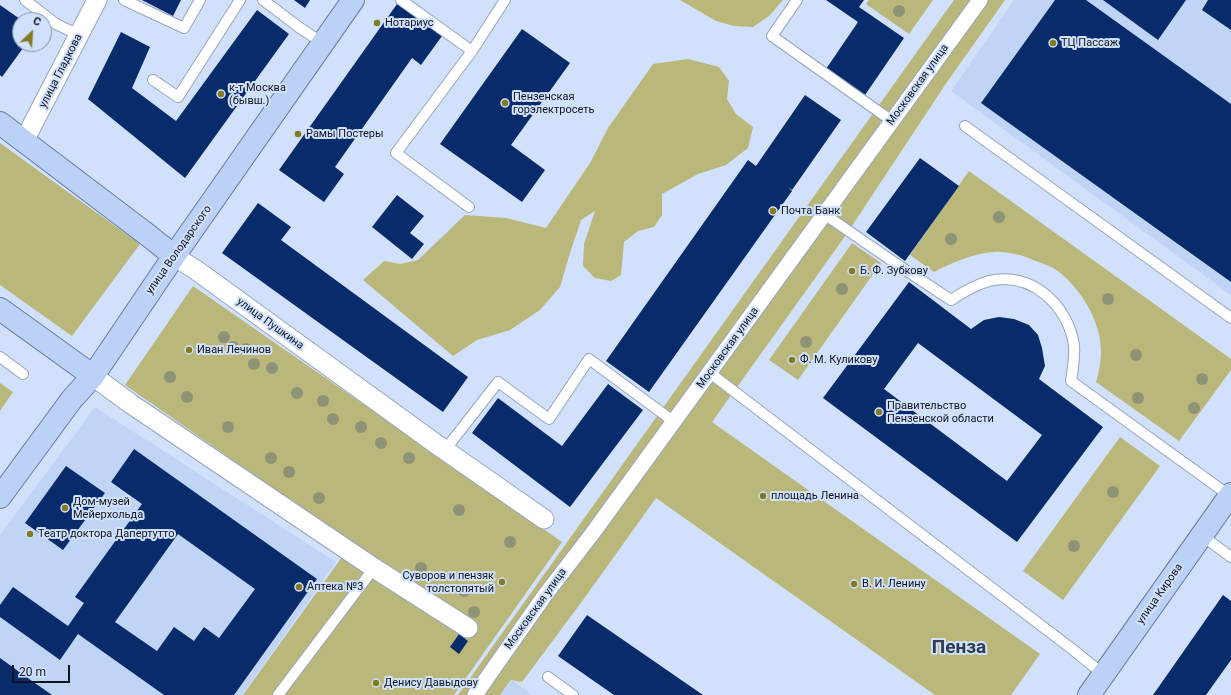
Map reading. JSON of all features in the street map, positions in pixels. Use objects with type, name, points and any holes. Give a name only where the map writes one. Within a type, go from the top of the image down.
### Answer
[{"type":"main road","name":"улица Володарского","points":[[0,496],[72,399],[93,376],[174,256],[353,0]]},
{"type":"main road","name":"улица Пушкина","points":[[0,123],[174,256]]},
{"type":"main road","points":[[0,309],[93,376]]},
{"type":"main road","name":"улица Кирова","points":[[1089,695],[1230,495]]},
{"type":"street","name":"улица Гладкова","points":[[24,141],[97,0]]},
{"type":"street","name":"Московская улица","points":[[475,695],[538,605],[710,373],[980,0]]},
{"type":"street","name":"улица Пушкина","points":[[174,256],[202,274],[445,450],[544,519]]},
{"type":"street","points":[[93,376],[131,404],[374,568],[468,628]]},
{"type":"lane","points":[[25,0],[56,24],[79,35]]},
{"type":"lane","points":[[124,0],[184,28],[200,0]]},
{"type":"lane","points":[[153,80],[178,97],[240,0]]},
{"type":"lane","points":[[264,0],[300,28],[323,42]]},
{"type":"lane","points":[[401,0],[472,51]]},
{"type":"lane","points":[[469,207],[396,153],[472,51],[505,0]]},
{"type":"lane","points":[[797,0],[772,36],[892,121]]},
{"type":"lane","points":[[964,126],[1231,318]]},
{"type":"lane","points":[[824,214],[901,268],[951,300],[977,285],[1003,279],[1025,283],[1044,293],[1062,312],[1072,334],[1074,358],[1071,381],[1230,495]]},
{"type":"lane","points":[[0,357],[23,374]]},
{"type":"lane","points":[[445,450],[498,382],[549,419],[589,359],[673,421]]},
{"type":"lane","points":[[710,373],[1103,674]]},
{"type":"lane","points":[[1201,535],[1231,557]]},
{"type":"lane","points":[[278,695],[374,568]]},
{"type":"lane","points":[[548,676],[573,695]]},
{"type":"shaded area","points":[[680,0],[783,0],[769,16],[753,27],[734,26],[716,21]]},
{"type":"shaded area","points":[[869,0],[933,0],[909,34],[866,4]]},
{"type":"shaded area","points":[[954,0],[1005,0],[945,85],[846,235],[712,422],[1040,654],[1011,695],[935,695],[656,498],[522,682],[511,680],[500,695],[458,695]]},
{"type":"shaded area","points":[[1014,0],[1231,0],[1231,295],[951,91]]},
{"type":"shaded area","points":[[688,59],[719,67],[729,81],[727,99],[736,114],[753,127],[748,148],[726,165],[698,174],[662,194],[662,215],[654,227],[638,231],[624,242],[621,275],[611,281],[595,278],[583,266],[584,244],[595,211],[581,220],[560,287],[540,310],[510,330],[477,340],[453,356],[363,280],[384,261],[400,264],[418,260],[465,215],[506,218],[546,228],[590,163],[608,128],[653,64]]},
{"type":"shaded area","points":[[0,143],[140,244],[72,336],[0,285]]},
{"type":"shaded area","points":[[969,171],[1231,359],[1231,370],[1179,441],[1096,382],[1101,356],[1098,329],[1094,318],[1082,297],[1075,287],[1058,271],[1024,256],[999,252],[971,256],[934,272],[910,255]]},
{"type":"shaded area","points":[[852,243],[881,263],[798,380],[769,360]]},
{"type":"shaded area","points":[[193,286],[562,542],[454,695],[243,695],[352,543],[125,385]]},
{"type":"shaded area","points":[[0,383],[13,392],[0,411]]},
{"type":"shaded area","points":[[95,407],[336,562],[242,695],[0,695],[0,535]]},
{"type":"shaded area","points":[[1120,437],[1160,466],[1063,600],[1023,571]]},
{"type":"shaded area","points":[[512,680],[532,695],[501,695]]},
{"type":"building","points":[[142,0],[181,0],[173,16]]},
{"type":"building","points":[[294,0],[310,0],[305,8]]},
{"type":"building","points":[[826,0],[864,0],[859,7],[904,38],[865,95],[826,69],[858,22]]},
{"type":"building","points":[[1055,0],[1086,0],[1231,104],[1231,282],[981,103]]},
{"type":"building","points":[[1103,0],[1186,0],[1158,40]]},
{"type":"building","points":[[1208,0],[1231,0],[1231,30],[1202,10]]},
{"type":"building","points":[[397,4],[442,36],[421,65],[412,58],[335,167],[344,174],[324,202],[279,170]]},
{"type":"building","points":[[0,5],[12,13],[12,52],[20,52],[2,77],[0,75]]},
{"type":"building","name":"к-т Москва (бывш.)","points":[[257,10],[289,34],[185,178],[88,99],[121,32],[150,47],[132,88],[176,121]]},
{"type":"building","name":"Пензенская горэлектросеть","points":[[522,29],[570,63],[511,145],[545,170],[522,202],[440,144]]},
{"type":"building","points":[[805,95],[841,120],[792,190],[788,187],[792,191],[649,392],[606,361],[748,160],[756,166]]},
{"type":"building","points":[[920,158],[959,186],[905,261],[866,232]]},
{"type":"building","points":[[397,195],[424,216],[410,233],[424,244],[412,259],[372,227]]},
{"type":"building","points":[[258,203],[291,227],[281,240],[468,377],[443,412],[222,253]]},
{"type":"building","name":"Правительство Пензенской области","points":[[909,282],[971,329],[984,320],[999,317],[1014,319],[1029,325],[1038,335],[1042,348],[1045,366],[1039,379],[1103,427],[1017,542],[823,398]],"holes":[[[918,343],[1042,435],[1007,481],[884,389]]]},
{"type":"building","points":[[608,384],[643,410],[570,507],[472,433],[498,398],[562,446]]},
{"type":"building","points":[[134,449],[317,579],[234,695],[164,695],[78,634],[60,660],[0,617],[0,605],[13,587],[68,626],[84,603],[75,597],[142,504],[111,482]],"holes":[[[178,534],[255,589],[219,638],[204,627],[194,641],[174,627],[157,651],[115,622]]]},
{"type":"building","name":"Дом-музей Мейерхольда","points":[[66,466],[105,493],[63,550],[25,523]]},
{"type":"building","points":[[1223,595],[1231,601],[1231,660],[1206,695],[1153,695]]},
{"type":"building","points":[[587,615],[703,695],[614,695],[558,656]]},
{"type":"building","points":[[459,634],[468,641],[459,654],[450,647]]},
{"type":"building","points":[[0,658],[32,681],[52,695],[0,695]]},
{"type":"place","name":"Нотариус","points":[[377,23]]},
{"type":"place","name":"ТЦ Пассаж","points":[[1053,43]]},
{"type":"place","name":"к-т Москва (бывш.)","points":[[221,94]]},
{"type":"place","name":"Пензенская горэлектросеть","points":[[505,103]]},
{"type":"place","name":"Рамы Постеры","points":[[298,134]]},
{"type":"place","name":"Почта Банк","points":[[773,211]]},
{"type":"place","name":"Б. Ф. Зубкову","points":[[852,271]]},
{"type":"place","name":"Иван Лечинов","points":[[189,350]]},
{"type":"place","name":"Ф. М. Куликову","points":[[792,360]]},
{"type":"place","name":"Правительство Пензенской области","points":[[879,412]]},
{"type":"place","name":"площадь Ленина","points":[[763,496]]},
{"type":"place","name":"Дом-музей Мейерхольда","points":[[65,508]]},
{"type":"place","name":"Театр доктора Дапертутто","points":[[30,534]]},
{"type":"place","name":"Суворов и пензяк толстопятый","points":[[502,582]]},
{"type":"place","name":"В. И. Ленину","points":[[854,584]]},
{"type":"place","name":"Аптека №3","points":[[299,587]]},
{"type":"place","name":"Денису Давыдову","points":[[376,683]]},
{"type":"district","name":"Пенза","points":[[959,648]]}]
